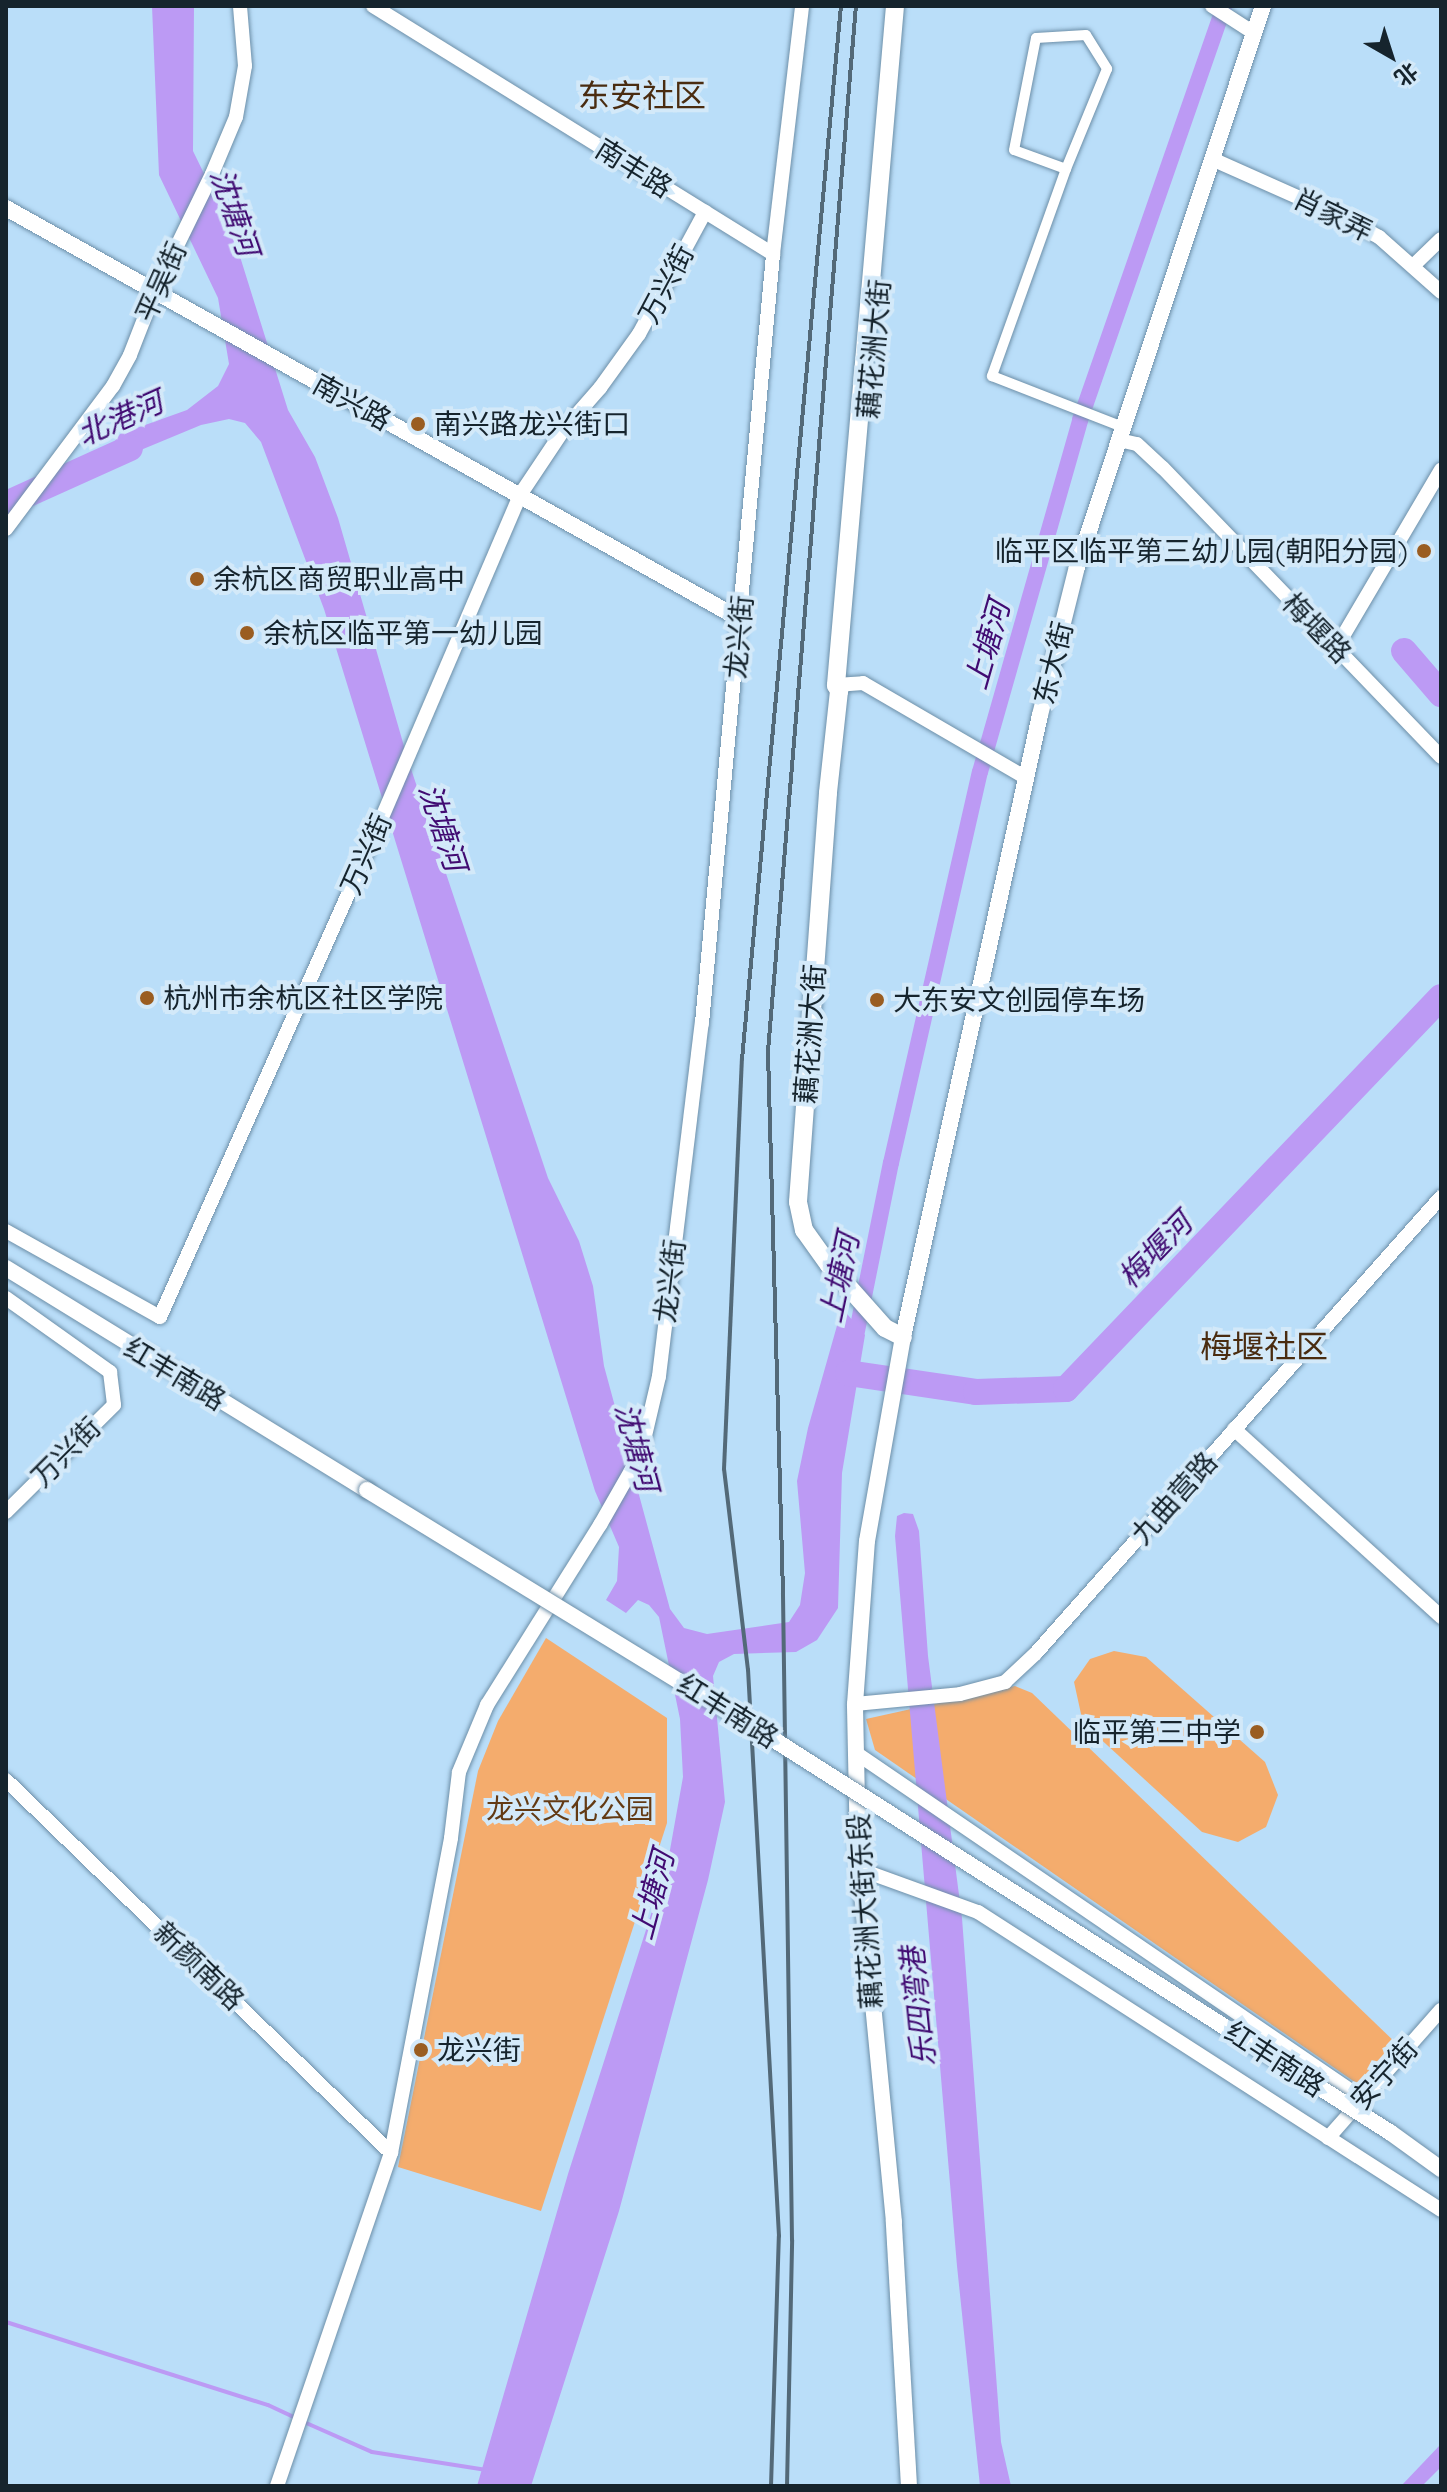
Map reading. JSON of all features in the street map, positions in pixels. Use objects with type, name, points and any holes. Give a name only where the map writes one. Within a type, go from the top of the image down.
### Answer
[{"type":"main road","name":"藕花洲大街","points":[[840,687],[895,6]]},
{"type":"main road","name":"藕花洲大街","points":[[903,1338],[885,1328],[841,1278],[804,1230],[798,1202],[828,793],[906,6]]},
{"type":"street","name":"平吴街","points":[[6,529],[71,446],[130,355],[155,291],[212,174],[236,117],[245,66],[240,6]]},
{"type":"street","name":"南丰路","points":[[373,6],[773,254]]},
{"type":"street","name":"龙兴街","points":[[277,2486],[391,2153],[451,1838],[459,1772],[487,1705],[600,1525],[641,1453],[659,1376],[700,1039],[773,254],[802,6]]},
{"type":"street","points":[[1212,6],[1254,33]]},
{"type":"street","name":"东大街","points":[[903,1338],[1026,778],[1077,567],[1118,430],[1263,6]]},
{"type":"street","points":[[1066,169],[1014,150],[1036,38],[1086,35],[1107,69],[1066,169],[992,376],[1118,430]]},
{"type":"street","name":"肖家弄","points":[[1212,159],[1338,215],[1379,237],[1441,292]]},
{"type":"street","name":"南兴路","points":[[6,208],[740,619]]},
{"type":"street","name":"万兴街","points":[[6,1231],[160,1317],[374,836],[520,495],[564,429],[600,388],[639,334],[705,212]]},
{"type":"street","points":[[1414,265],[1441,239]]},
{"type":"street","name":"梅堰路","points":[[1118,430],[1163,468],[1441,757]]},
{"type":"street","points":[[1336,648],[1441,470]]},
{"type":"street","points":[[840,687],[863,683],[1026,778]]},
{"type":"street","name":"九曲营路","points":[[855,1704],[960,1694],[1005,1682],[1036,1653],[1441,1197]]},
{"type":"street","name":"红丰南路","points":[[6,1268],[776,1741],[1378,2124],[1441,2169]]},
{"type":"street","name":"万兴街","points":[[6,1298],[110,1372],[114,1405],[6,1512]]},
{"type":"street","name":"藕花洲大街东段","points":[[903,1338],[867,1541],[855,1704],[859,1869],[894,2222],[909,2486]]},
{"type":"street","points":[[1234,1429],[1441,1617]]},
{"type":"street","points":[[856,1753],[1363,2099]]},
{"type":"street","name":"新颜南路","points":[[6,1780],[391,2153]]},
{"type":"street","points":[[859,1869],[978,1912],[1441,2210]]},
{"type":"street","name":"安宁街","points":[[1328,2138],[1441,2010]]},
{"type":"green space","name":"龙兴文化公园","points":[[546,1638],[667,1718],[667,1823],[541,2211],[398,2167],[478,1771],[498,1721]]},
{"type":"green space","points":[[1114,1651],[1146,1657],[1265,1762],[1278,1795],[1266,1827],[1238,1842],[1202,1832],[1083,1723],[1074,1682],[1090,1659]]},
{"type":"green space","points":[[1015,1686],[1032,1693],[1399,2046],[1359,2085],[875,1750],[866,1719]]},
{"type":"shaded area","points":[[152,6],[194,6],[193,151],[232,231],[288,410],[315,457],[338,518],[408,760],[548,1178],[579,1241],[593,1286],[604,1366],[670,1609],[684,1628],[707,1634],[789,1622],[800,1605],[805,1573],[797,1481],[808,1428],[842,1308],[865,1335],[842,1473],[838,1608],[817,1640],[796,1652],[734,1654],[719,1662],[713,1676],[725,1802],[708,1880],[619,2211],[531,2486],[477,2486],[568,2174],[668,1861],[683,1777],[680,1719],[659,1617],[649,1605],[638,1600],[626,1613],[606,1600],[617,1581],[619,1547],[595,1491],[324,609],[261,442],[245,423],[229,419],[201,425],[95,469],[120,434],[187,410],[218,386],[229,364],[218,298],[159,175]]},
{"type":"shaded area","points":[[913,1514],[919,1531],[928,1656],[962,1918],[1001,2442],[1011,2486],[980,2486],[957,2266],[895,1536],[897,1516]]},
{"type":"shaded area","points":[[1441,2444],[1441,2467],[1422,2486],[1401,2486]]},
{"type":"waterway","name":"上塘河","points":[[854,1346],[891,1163],[980,772],[1080,420],[1224,6]]},
{"type":"waterway","name":"北港河","points":[[6,504],[130,448]]},
{"type":"waterway","points":[[1404,651],[1441,694]]},
{"type":"waterway","name":"梅堰河","points":[[848,1373],[976,1392],[1066,1389],[1441,997]]},
{"type":"waterway","points":[[6,2322],[268,2405],[296,2418]]},
{"type":"waterway","points":[[304,2422],[372,2452],[487,2470]]},
{"type":"railway","points":[[771,2486],[779,2236],[748,1670],[724,1469],[742,1059],[841,6]]},
{"type":"railway","points":[[787,2486],[792,2240],[783,1593],[768,1051],[856,6]]},
{"type":"place","name":"南兴路龙兴街口","points":[[418,424]]},
{"type":"place","name":"临平区临平第三幼儿园(朝阳分园)","points":[[1424,551]]},
{"type":"place","name":"余杭区商贸职业高中","points":[[197,579]]},
{"type":"place","name":"余杭区临平第一幼儿园","points":[[247,633]]},
{"type":"place","name":"杭州市余杭区社区学院","points":[[147,998]]},
{"type":"place","name":"大东安文创园停车场","points":[[877,1000]]},
{"type":"place","name":"临平第三中学","points":[[1257,1732]]},
{"type":"place","name":"龙兴街","points":[[421,2050]]},
{"type":"district","name":"东安社区","points":[[642,95]]},
{"type":"district","name":"梅堰社区","points":[[1264,1346]]},
{"type":"water label","name":"沈塘河","points":[[235,212]]},
{"type":"water label","name":"沈塘河","points":[[443,827]]},
{"type":"water label","name":"沈塘河","points":[[637,1447]]},
{"type":"water label","name":"乐四湾港","points":[[918,2007]]}]
